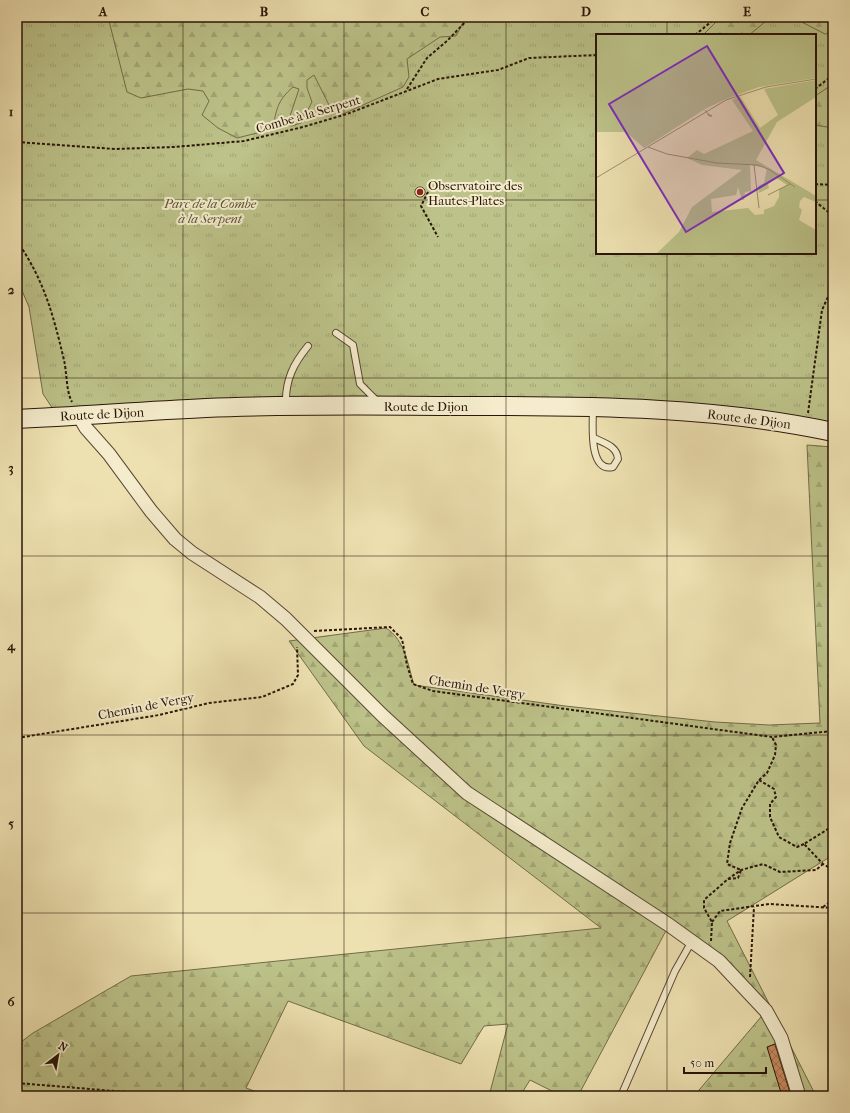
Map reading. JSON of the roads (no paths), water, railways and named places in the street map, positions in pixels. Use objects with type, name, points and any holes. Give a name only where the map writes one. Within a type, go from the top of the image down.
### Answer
[{"type":"main road","name":"Route de Dijon","points":[[17,419],[205,408],[286,406],[593,406],[722,415],[806,426],[833,432]]},
{"type":"street","points":[[79,416],[86,428],[109,454],[151,511],[175,539],[192,553],[260,597],[301,632],[382,715],[467,793],[692,941],[719,961],[766,1011],[782,1038],[799,1096]]},
{"type":"lane","points":[[336,333],[353,345],[360,384],[382,406]]},
{"type":"lane","points":[[286,406],[287,389],[292,370],[296,361],[308,346]]},
{"type":"lane","points":[[593,406],[594,438],[596,456],[599,464],[606,468],[613,467],[618,459],[616,451],[610,446],[594,438]]},
{"type":"lane","points":[[621,1096],[675,971],[692,941]]},
{"type":"place","name":"Observatoire des Hautes-Plates","points":[[420,192]]},
{"type":"park label","name":"Parc de la Combe à la Serpent","points":[[210,210]]}]
